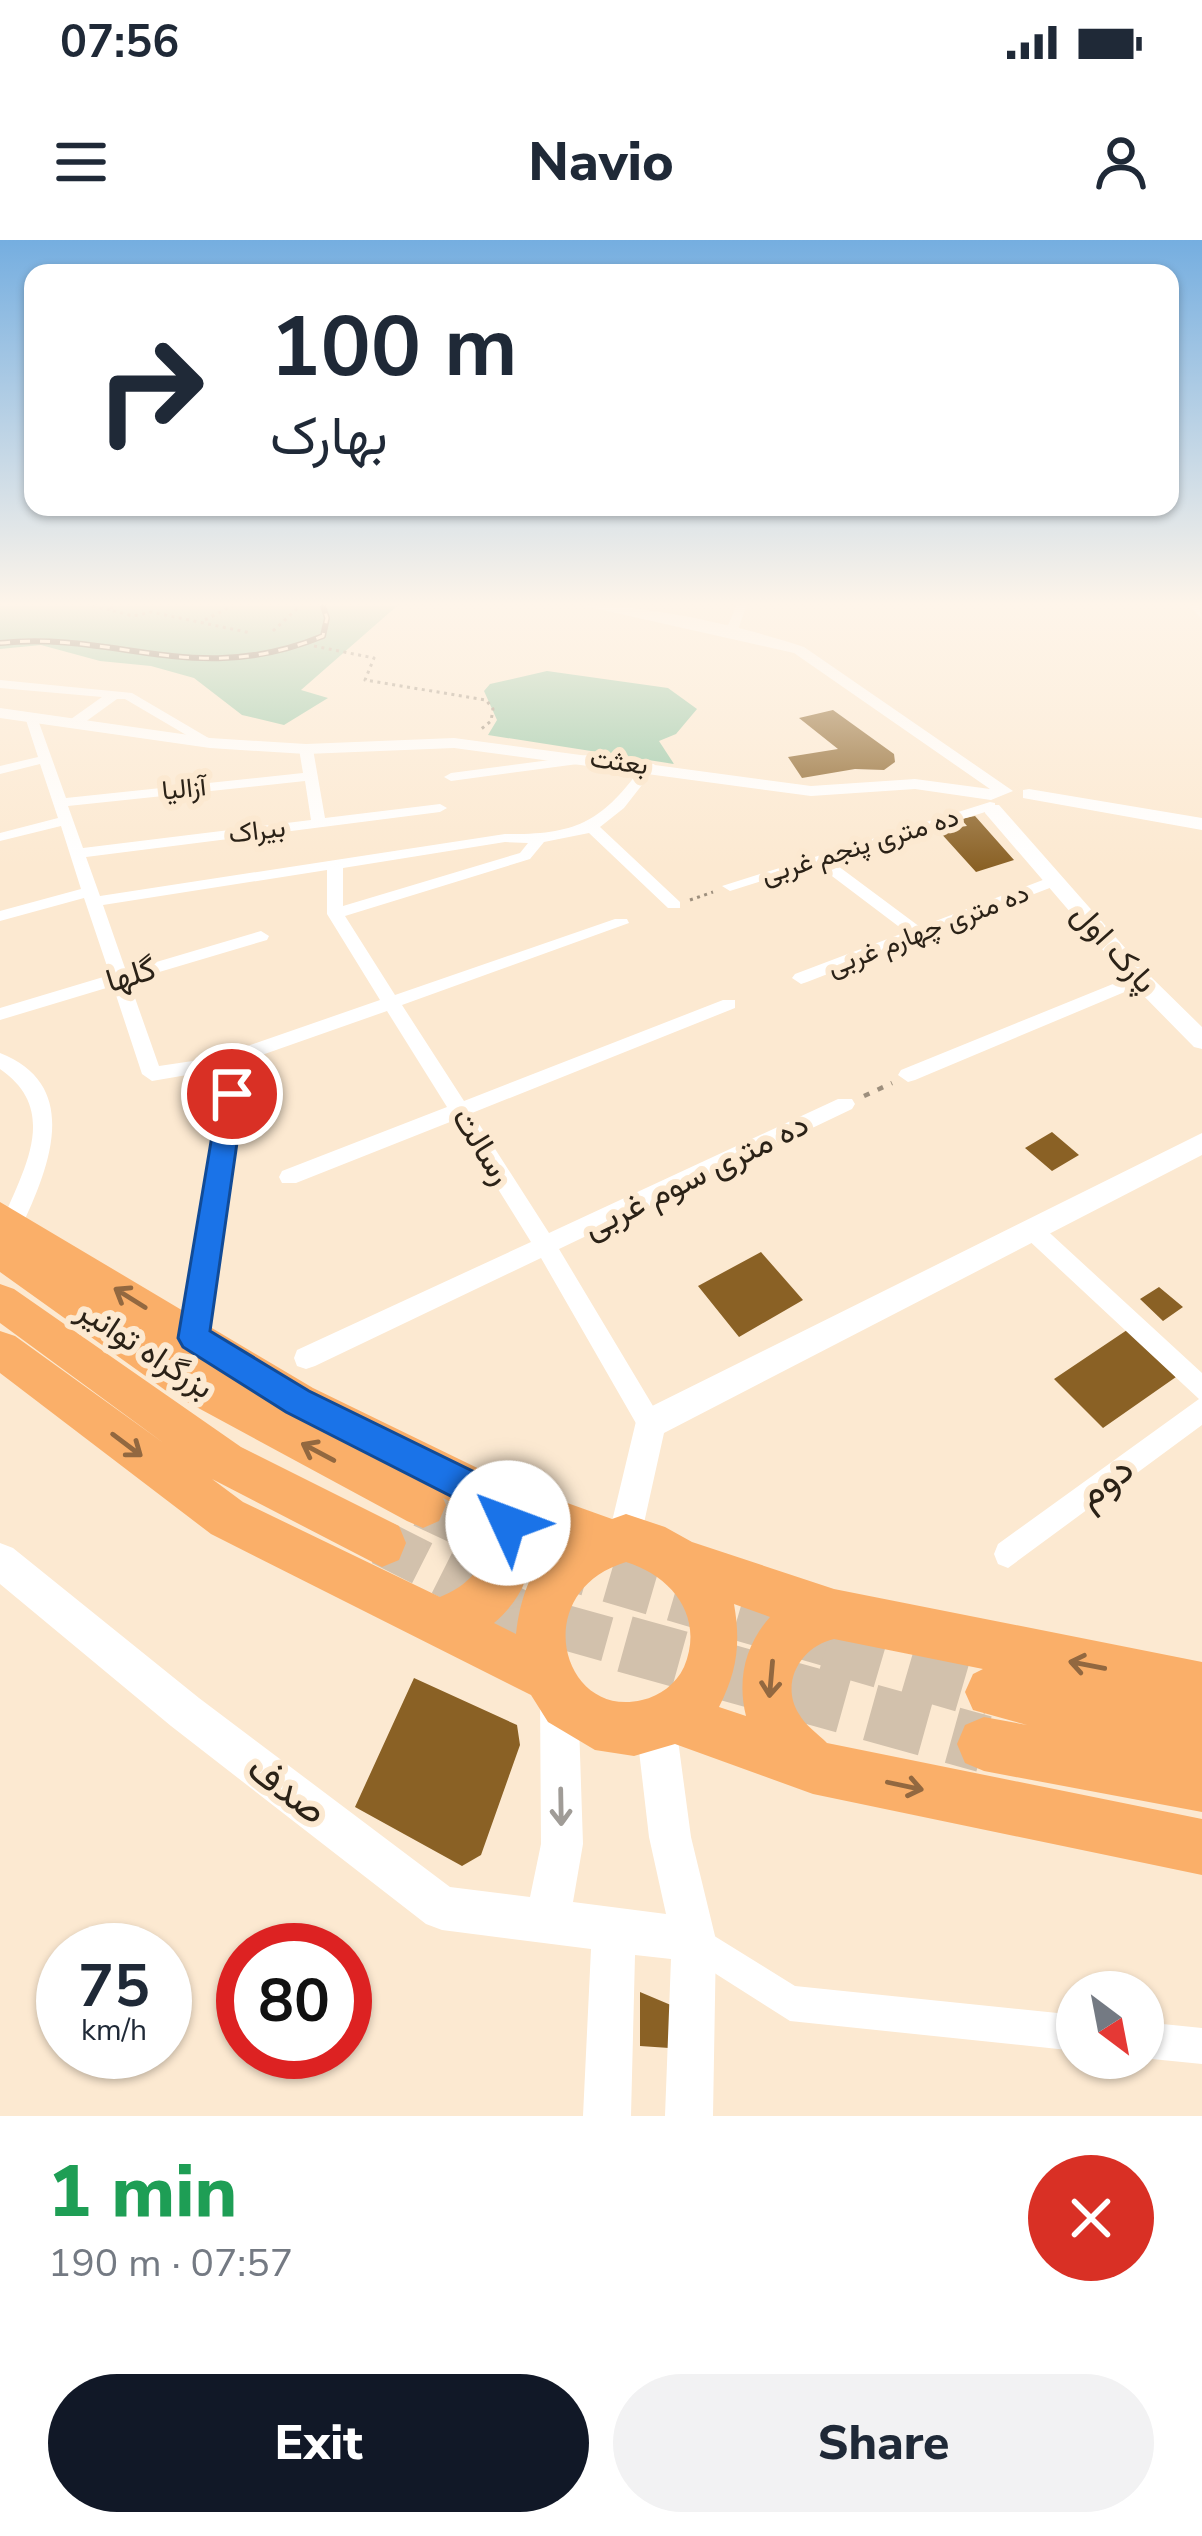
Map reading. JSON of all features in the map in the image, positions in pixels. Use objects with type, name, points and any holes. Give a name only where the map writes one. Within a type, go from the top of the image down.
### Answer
[{"type":"highway","points":[[4,1231],[298,1402],[491,1498],[616,1539],[648,1541],[687,1564],[835,1614],[1202,1688]]},
{"type":"highway","name":"بزرگراه توانیر","points":[[4,1231],[180,1376],[423,1505]]},
{"type":"highway","name":"بزرگراه توانیر","points":[[0,1301],[225,1462],[382,1544]]},
{"type":"highway","points":[[0,1349],[227,1517],[554,1685]]},
{"type":"highway","points":[[436,1624],[471,1613],[497,1589],[510,1557],[508,1523],[491,1498]]},
{"type":"highway","points":[[616,1539],[583,1550],[563,1567],[548,1590],[540,1617],[539,1647],[554,1685],[574,1710],[614,1728],[664,1721],[813,1767],[1202,1847]]},
{"type":"highway","points":[[664,1721],[695,1697],[710,1671],[716,1642],[709,1599],[687,1564]]},
{"type":"highway","points":[[813,1767],[776,1729],[766,1690],[774,1649],[799,1622],[835,1614]]},
{"type":"highway","points":[[1202,1734],[987,1718],[1202,1785]]},
{"type":"main road","points":[[859,694],[1034,826]]},
{"type":"main road","name":"بعثت","points":[[0,713],[209,742],[306,749],[461,743],[811,791],[915,784],[994,800]]},
{"type":"main road","points":[[994,800],[1029,794],[1202,824]]},
{"type":"main road","points":[[1029,794],[1041,802],[1034,826]]},
{"type":"main road","points":[[994,800],[1034,826]]},
{"type":"main road","points":[[1034,826],[1082,806]]},
{"type":"main road","name":"پارک اول","points":[[1034,826],[1054,881],[1202,1041]]},
{"type":"main road","points":[[616,1539],[650,1424],[1202,1143]]},
{"type":"main road","name":"صدف","points":[[0,1561],[185,1712],[442,1908],[694,1940]]},
{"type":"main road","points":[[548,1919],[562,1844],[554,1685]]},
{"type":"main road","points":[[664,1721],[670,1837],[694,1940],[689,2116]]},
{"type":"main road","points":[[607,2116],[614,1927]]},
{"type":"street","points":[[110,694],[139,700],[209,742]]},
{"type":"street","points":[[76,722],[115,694]]},
{"type":"street","points":[[31,717],[152,1074],[215,1064],[621,923]]},
{"type":"street","points":[[306,749],[319,823]]},
{"type":"street","points":[[0,770],[45,759]]},
{"type":"street","points":[[452,777],[592,759]]},
{"type":"street","points":[[0,916],[90,897],[505,838],[538,839],[590,827],[619,811],[649,766]]},
{"type":"street","name":"آزالیا","points":[[0,837],[61,812],[310,776]]},
{"type":"street","name":"ده متری پنجم غربی","points":[[730,886],[994,800]]},
{"type":"street","name":"بیراک","points":[[74,854],[440,808]]},
{"type":"street","points":[[590,827],[674,905]]},
{"type":"street","points":[[335,865],[335,914],[525,856],[538,839]]},
{"type":"street","points":[[819,859],[918,933]]},
{"type":"street","name":"ده متری چهارم غربی","points":[[802,978],[1054,881]]},
{"type":"street","name":"رسالت","points":[[335,914],[546,1247],[650,1424]]},
{"type":"street","name":"گلها","points":[[1,1014],[261,935]]},
{"type":"street","points":[[908,1075],[1140,979]]},
{"type":"street","points":[[289,1177],[729,1004]]},
{"type":"street","points":[[0,1060],[25,1073],[43,1100],[45,1135],[4,1231]]},
{"type":"street","points":[[194,1338],[232,1094]]},
{"type":"street","name":"ده متری سوم غربی","points":[[307,1358],[845,1105]]},
{"type":"street","points":[[1032,1230],[1202,1389]]},
{"type":"street","name":"دوم","points":[[1008,1554],[1202,1410]]},
{"type":"street","points":[[694,1940],[790,2003],[1056,2031]]},
{"type":"street","points":[[1164,2042],[1202,2046]]},
{"type":"path","points":[[448,694],[487,700],[493,709],[491,721],[461,743]]},
{"type":"path","points":[[674,905],[730,886]]},
{"type":"path","points":[[845,1105],[908,1075]]},
{"type":"green space","points":[[214,694],[313,694],[328,698],[284,725],[242,715]]},
{"type":"green space","points":[[485,694],[676,694],[697,709],[676,734],[659,741],[674,764],[488,735],[497,720]]},
{"type":"building","points":[[833,710],[894,754],[895,762],[884,770],[855,769],[802,778],[788,757],[838,749],[799,718]]},
{"type":"building","points":[[975,816],[1014,860],[976,872],[938,830],[967,826],[961,819]]},
{"type":"building","points":[[1052,1132],[1079,1155],[1052,1171],[1025,1148]]},
{"type":"building","points":[[761,1252],[803,1300],[739,1337],[698,1286]]},
{"type":"building","points":[[1159,1287],[1183,1307],[1163,1321],[1140,1299]]},
{"type":"building","points":[[1127,1330],[1176,1377],[1103,1428],[1054,1379]]},
{"type":"building","points":[[414,1678],[517,1725],[520,1745],[481,1855],[462,1866],[355,1807]]},
{"type":"building","points":[[640,1992],[685,2011],[684,2049],[640,2046]]},
{"type":"tunnel","points":[[423,1505],[541,1560],[838,1647]]},
{"type":"tunnel","points":[[382,1543],[531,1618],[635,1647]]},
{"type":"tunnel","points":[[625,1644],[984,1744]]},
{"type":"tunnel","points":[[827,1644],[991,1692]]},
{"type":"route","points":[[232,1094],[194,1338],[298,1402],[491,1498],[508,1523]]}]
